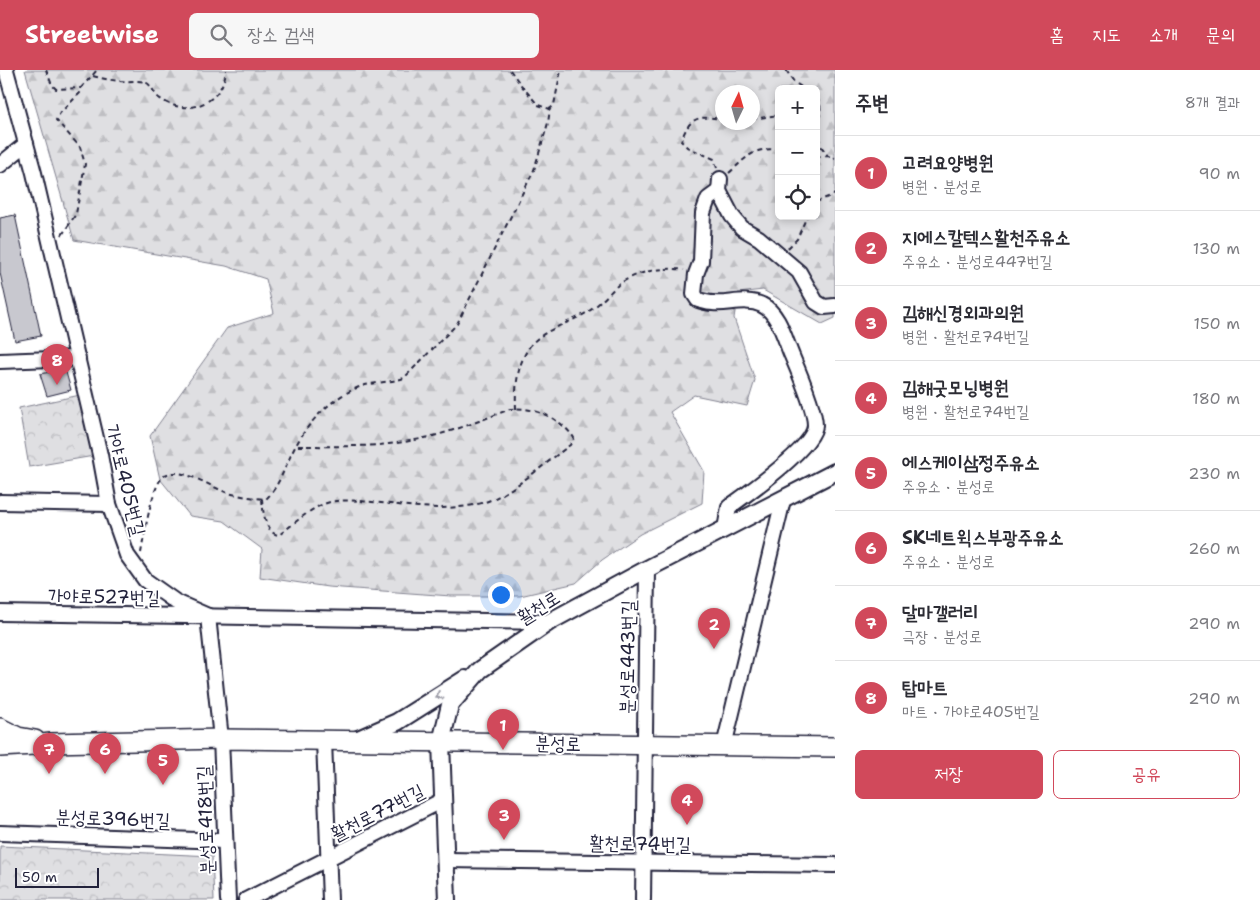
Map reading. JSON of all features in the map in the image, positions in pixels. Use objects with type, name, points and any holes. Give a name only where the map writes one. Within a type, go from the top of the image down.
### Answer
[{"type":"main road","points":[[0,728],[18,737],[51,743]]},
{"type":"main road","name":"분성로","points":[[0,746],[221,739],[835,747]]},
{"type":"street","name":"가야로405번길","points":[[6,70],[51,245],[110,504],[126,555],[145,580],[176,602],[208,616],[549,622]]},
{"type":"street","points":[[0,165],[26,144]]},
{"type":"street","points":[[725,529],[728,508],[790,459],[812,436],[815,425],[796,364],[773,315],[762,304],[745,301],[713,303],[698,300],[694,294],[696,274],[701,261],[703,213],[708,199],[720,185],[732,216],[742,228],[760,238],[800,272],[816,302],[824,307],[835,306]]},
{"type":"street","points":[[0,361],[78,358]]},
{"type":"street","name":"활천로","points":[[447,900],[441,742],[450,705],[480,670],[549,622],[835,472]]},
{"type":"street","points":[[724,746],[783,500]]},
{"type":"street","points":[[0,502],[110,504]]},
{"type":"street","name":"분성로443번길","points":[[643,900],[647,569]]},
{"type":"street","name":"가야로527번길","points":[[0,613],[208,616]]},
{"type":"street","points":[[208,616],[221,739]]},
{"type":"street","points":[[355,741],[397,722],[480,670]]},
{"type":"street","name":"분성로418번길","points":[[221,739],[228,900]]},
{"type":"street","name":"활천로77번길","points":[[324,740],[329,858]]},
{"type":"street","name":"활천로77번길","points":[[246,900],[443,800]]},
{"type":"street","name":"분성로396번길","points":[[0,833],[225,841]]},
{"type":"street","points":[[329,858],[330,900]]},
{"type":"street","name":"활천로74번길","points":[[446,860],[835,865]]},
{"type":"path","points":[[46,70],[52,85],[56,89],[81,88]]},
{"type":"path","points":[[51,245],[62,236],[76,214],[85,164],[80,147],[56,120],[97,70]]},
{"type":"path","points":[[93,76],[117,82],[139,81],[147,83],[158,97],[176,107],[188,108],[201,105],[215,96],[226,79],[226,70]]},
{"type":"path","points":[[510,70],[520,85],[538,105],[550,109]]},
{"type":"path","points":[[136,570],[139,564],[146,525],[161,478],[169,472],[181,473],[227,492],[266,499],[275,489],[296,446],[317,415],[330,404],[360,386],[392,382],[404,378],[457,324],[534,170],[548,123],[550,109],[554,105],[561,70]]},
{"type":"path","points":[[786,70],[798,85]]},
{"type":"path","points":[[820,115],[821,103]]},
{"type":"path","points":[[760,118],[775,116]]},
{"type":"path","points":[[715,118],[705,117],[694,119],[686,128],[681,141],[687,147],[714,159],[720,185]]},
{"type":"path","points":[[820,145],[828,156]]},
{"type":"path","points":[[720,185],[746,156],[763,149],[775,150]]},
{"type":"path","points":[[820,157],[835,158]]},
{"type":"path","points":[[820,200],[835,194]]},
{"type":"path","points":[[779,256],[797,239],[804,220]]},
{"type":"path","points":[[516,409],[518,374],[522,360],[531,345],[540,337],[588,312],[620,284],[634,276],[672,268],[696,274]]},
{"type":"path","points":[[262,499],[263,512],[270,531],[274,535],[279,535],[312,510],[330,502],[350,501],[438,508],[465,506],[487,501],[513,487],[570,445],[574,438],[568,428],[551,417],[534,411],[510,409],[448,432],[414,440],[361,446],[296,446]]},
{"type":"green space","points":[[25,70],[835,70],[835,318],[822,324],[763,290],[738,293],[734,318],[755,380],[747,406],[694,395],[670,412],[704,471],[702,503],[640,534],[602,560],[576,583],[520,596],[451,596],[328,587],[260,577],[262,549],[224,521],[190,516],[160,479],[150,436],[227,328],[274,313],[266,279],[226,266],[74,240]]},
{"type":"green space","points":[[85,394],[100,455],[29,467],[19,408]]},
{"type":"green space","points":[[0,846],[212,856],[214,900],[0,900]]},
{"type":"building","points":[[15,215],[41,336],[15,341],[0,273],[0,218]]},
{"type":"building","points":[[65,369],[71,390],[47,396],[40,374]]},
{"type":"place","name":"탑마트","points":[[57,385]]},
{"type":"place","name":"지에스칼텍스활천주유소","points":[[714,649]]},
{"type":"place","name":"고려요양병원","points":[[503,750]]},
{"type":"place","name":"달마갤러리","points":[[49,774]]},
{"type":"place","name":"SK네트윅스부광주유소","points":[[105,774]]},
{"type":"place","name":"에스케이삼정주유소","points":[[163,785]]},
{"type":"place","name":"김해굿모닝병원","points":[[687,825]]},
{"type":"place","name":"김해신경외과의원","points":[[504,840]]}]
